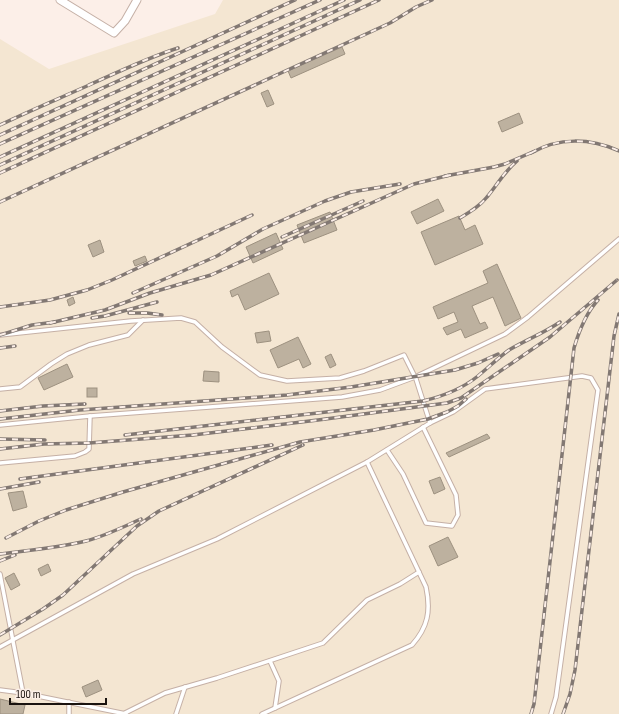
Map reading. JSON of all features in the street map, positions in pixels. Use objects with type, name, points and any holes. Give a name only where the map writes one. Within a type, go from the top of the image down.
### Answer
[{"type":"street","points":[[60,0],[114,33],[125,22],[137,0]]},
{"type":"lane","points":[[0,425],[90,416],[342,397],[380,390],[415,377],[505,334],[619,239]]},
{"type":"lane","points":[[0,335],[143,320],[180,318],[195,322],[222,346],[260,375],[287,381],[340,378],[364,371],[404,355],[415,377],[430,423]]},
{"type":"lane","points":[[0,389],[20,387],[67,354],[89,345],[128,335],[143,320]]},
{"type":"lane","points":[[0,647],[132,574],[217,539],[367,462],[423,427],[453,412],[485,389],[582,376],[591,378],[598,390],[556,697],[551,714]]},
{"type":"lane","points":[[0,463],[75,456],[85,452],[89,449],[90,416]]},
{"type":"lane","points":[[387,450],[403,474],[426,523],[452,526],[458,514],[456,495],[423,427]]},
{"type":"lane","points":[[262,714],[412,645],[420,636],[428,619],[429,602],[426,587],[367,462]]},
{"type":"lane","points":[[0,690],[23,693],[126,714],[165,693],[323,643],[367,600],[400,584],[419,572]]},
{"type":"lane","points":[[0,574],[23,693]]},
{"type":"lane","points":[[270,661],[279,681],[275,708]]},
{"type":"lane","points":[[176,714],[185,687]]},
{"type":"lane","points":[[69,702],[69,714]]},
{"type":"shaded area","points":[[223,0],[619,0],[619,714],[0,714],[0,39],[49,69],[215,14]]},
{"type":"building","points":[[342,47],[345,54],[291,78],[288,71]]},
{"type":"building","points":[[268,90],[274,104],[267,107],[261,93]]},
{"type":"building","points":[[519,113],[523,123],[502,132],[498,122]]},
{"type":"building","points":[[438,199],[444,211],[417,224],[411,212]]},
{"type":"building","points":[[330,212],[337,230],[304,243],[297,225]]},
{"type":"building","points":[[459,216],[465,230],[475,225],[483,244],[435,265],[421,232]]},
{"type":"building","points":[[276,233],[283,249],[253,263],[246,247]]},
{"type":"building","points":[[100,240],[104,252],[93,257],[88,245]]},
{"type":"building","points":[[145,256],[147,261],[135,266],[133,261]]},
{"type":"building","points":[[497,264],[521,318],[505,326],[493,297],[472,306],[480,324],[485,322],[488,328],[465,338],[461,329],[447,335],[443,328],[458,322],[454,312],[438,319],[433,307],[488,283],[483,271]]},
{"type":"building","points":[[269,273],[279,294],[245,310],[238,294],[232,297],[230,291]]},
{"type":"building","points":[[73,297],[75,303],[69,306],[67,300]]},
{"type":"building","points":[[269,331],[271,341],[257,343],[255,333]]},
{"type":"building","points":[[298,337],[311,364],[303,368],[299,359],[278,368],[270,350]]},
{"type":"building","points":[[331,354],[336,365],[330,368],[325,357]]},
{"type":"building","points":[[67,364],[73,377],[44,390],[38,378]]},
{"type":"building","points":[[204,371],[219,372],[219,382],[203,381]]},
{"type":"building","points":[[87,388],[97,388],[97,397],[87,397]]},
{"type":"building","points":[[487,434],[490,438],[449,457],[446,453]]},
{"type":"building","points":[[440,477],[445,489],[434,494],[429,481]]},
{"type":"building","points":[[23,491],[27,507],[13,511],[8,493]]},
{"type":"building","points":[[448,537],[458,557],[438,566],[429,546]]},
{"type":"building","points":[[48,564],[51,571],[41,576],[38,569]]},
{"type":"building","points":[[14,573],[20,585],[11,590],[5,578]]},
{"type":"building","points":[[98,680],[102,690],[86,697],[82,687]]},
{"type":"building","points":[[0,699],[25,705],[23,714],[0,714]]},
{"type":"railway","points":[[0,135],[295,0]]},
{"type":"railway","points":[[0,144],[320,0]]},
{"type":"railway","points":[[0,157],[344,0]]},
{"type":"railway","points":[[0,165],[360,0]]},
{"type":"railway","points":[[0,173],[379,0]]},
{"type":"railway","points":[[0,202],[390,23],[416,7],[432,0]]},
{"type":"railway","points":[[0,125],[155,56],[178,48]]},
{"type":"railway","points":[[531,153],[552,144],[575,141],[597,144],[619,151]]},
{"type":"railway","points":[[445,176],[505,164],[535,151]]},
{"type":"railway","points":[[460,218],[475,209],[491,192],[504,174],[517,161]]},
{"type":"railway","points":[[50,323],[105,310],[150,293],[211,275],[414,184],[450,175]]},
{"type":"railway","points":[[133,293],[217,256],[263,229],[325,201],[351,192],[400,184]]},
{"type":"railway","points":[[282,237],[363,201]]},
{"type":"railway","points":[[0,307],[50,300],[87,290],[112,280],[252,215]]},
{"type":"railway","points":[[0,449],[44,444],[89,443],[193,435],[447,403],[461,398],[550,337],[617,280]]},
{"type":"railway","points":[[531,714],[534,704],[574,348],[583,322],[598,300]]},
{"type":"railway","points":[[92,318],[157,302]]},
{"type":"railway","points":[[129,313],[162,315]]},
{"type":"railway","points":[[563,714],[570,694],[575,670],[614,336],[619,314]]},
{"type":"railway","points":[[0,335],[32,325],[55,322]]},
{"type":"railway","points":[[125,435],[431,399],[452,392],[466,385],[509,350],[548,330],[560,322]]},
{"type":"railway","points":[[0,348],[15,346]]},
{"type":"railway","points":[[0,419],[80,410],[287,395],[351,387],[455,370],[478,363],[498,354]]},
{"type":"railway","points":[[6,538],[39,521],[66,510],[123,492],[300,442],[374,430],[428,419],[447,412],[458,406],[466,399]]},
{"type":"railway","points":[[0,411],[43,406],[85,404]]},
{"type":"railway","points":[[0,439],[45,440]]},
{"type":"railway","points":[[20,479],[272,445]]},
{"type":"railway","points":[[0,635],[63,595],[137,526],[159,511],[303,445]]},
{"type":"railway","points":[[0,489],[39,482]]},
{"type":"railway","points":[[0,554],[86,541],[107,534],[141,519]]},
{"type":"railway","points":[[0,561],[15,555]]}]
